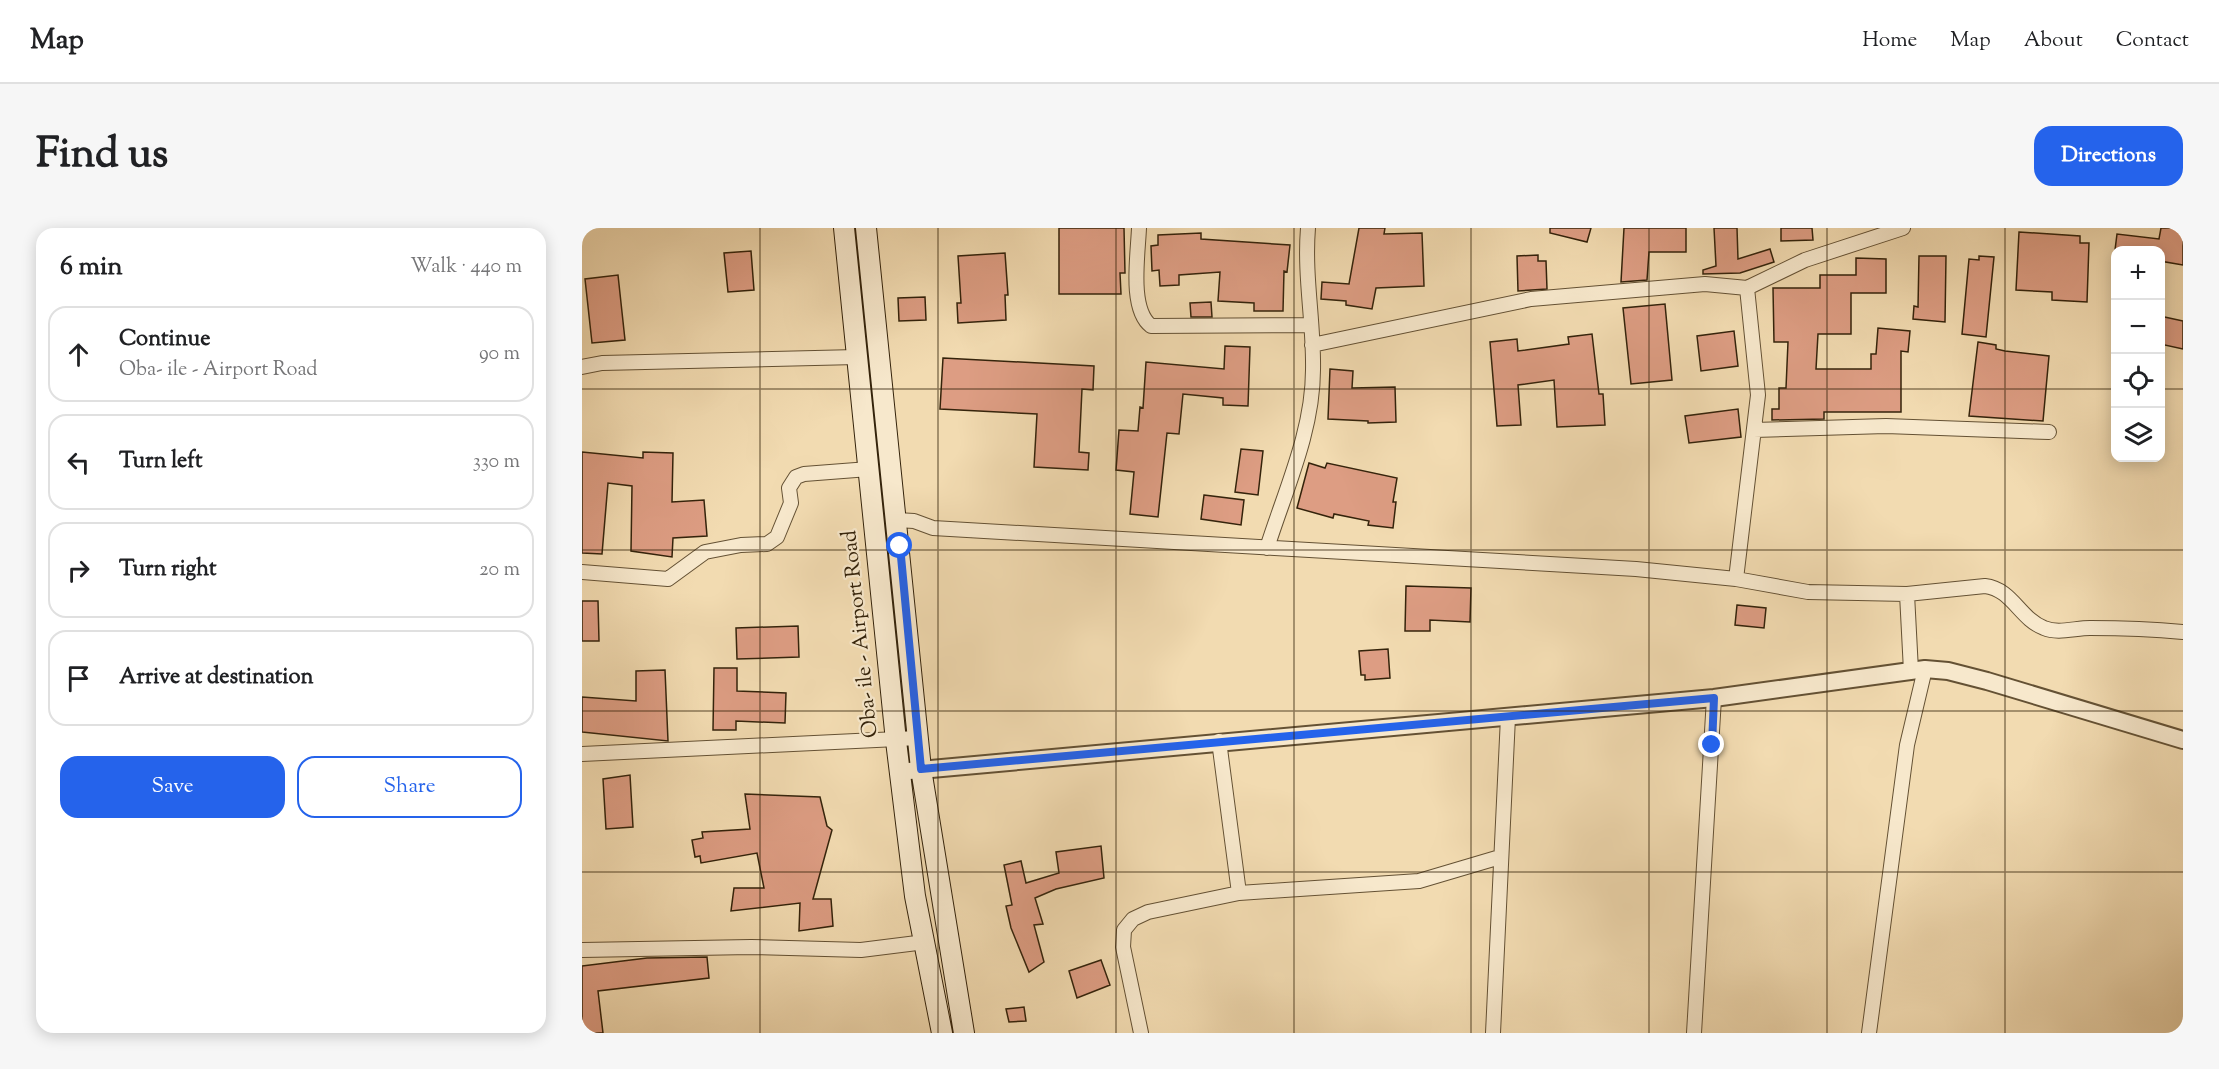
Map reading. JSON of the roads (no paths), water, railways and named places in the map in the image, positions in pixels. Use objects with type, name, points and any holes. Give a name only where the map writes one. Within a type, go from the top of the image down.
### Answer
[{"type":"main road","name":"Oba- ile - Airport Road","points":[[844,228],[896,741],[915,896],[942,1033]]},
{"type":"main road","points":[[866,228],[921,769],[964,1033]]},
{"type":"main road","points":[[915,896],[939,890]]},
{"type":"street","points":[[1139,228],[1138,305],[1143,320],[1151,326],[1310,325]]},
{"type":"street","points":[[1266,548],[1310,413],[1314,370],[1310,325],[1308,228]]},
{"type":"street","points":[[1312,345],[1531,299],[1705,284],[1747,288],[1805,260],[1898,229]]},
{"type":"street","points":[[1736,579],[1758,395],[1747,288]]},
{"type":"street","points":[[582,368],[602,363],[857,357]]},
{"type":"street","points":[[1754,430],[1886,426],[2049,432]]},
{"type":"street","points":[[582,572],[668,579],[705,552],[767,543],[777,537],[791,503],[789,488],[796,477],[804,474],[869,469]]},
{"type":"street","points":[[897,520],[914,521],[933,528],[1636,569],[1736,579],[1808,591],[1907,594],[1985,586],[1997,588],[2044,629],[2062,631],[2136,628],[2183,632]]},
{"type":"street","points":[[1869,1033],[1918,670],[1907,594]]},
{"type":"street","points":[[900,772],[1218,741],[1714,698],[1918,670],[1988,681],[2183,740]]},
{"type":"street","points":[[1694,1033],[1714,698]]},
{"type":"street","points":[[1493,1033],[1508,717]]},
{"type":"street","points":[[582,754],[896,741],[918,738]]},
{"type":"street","points":[[1218,741],[1239,893]]},
{"type":"street","points":[[1141,1033],[1124,947],[1124,930],[1133,919],[1148,912],[1239,893],[1419,881],[1500,857]]},
{"type":"street","points":[[582,950],[751,947],[861,950],[925,942]]}]
